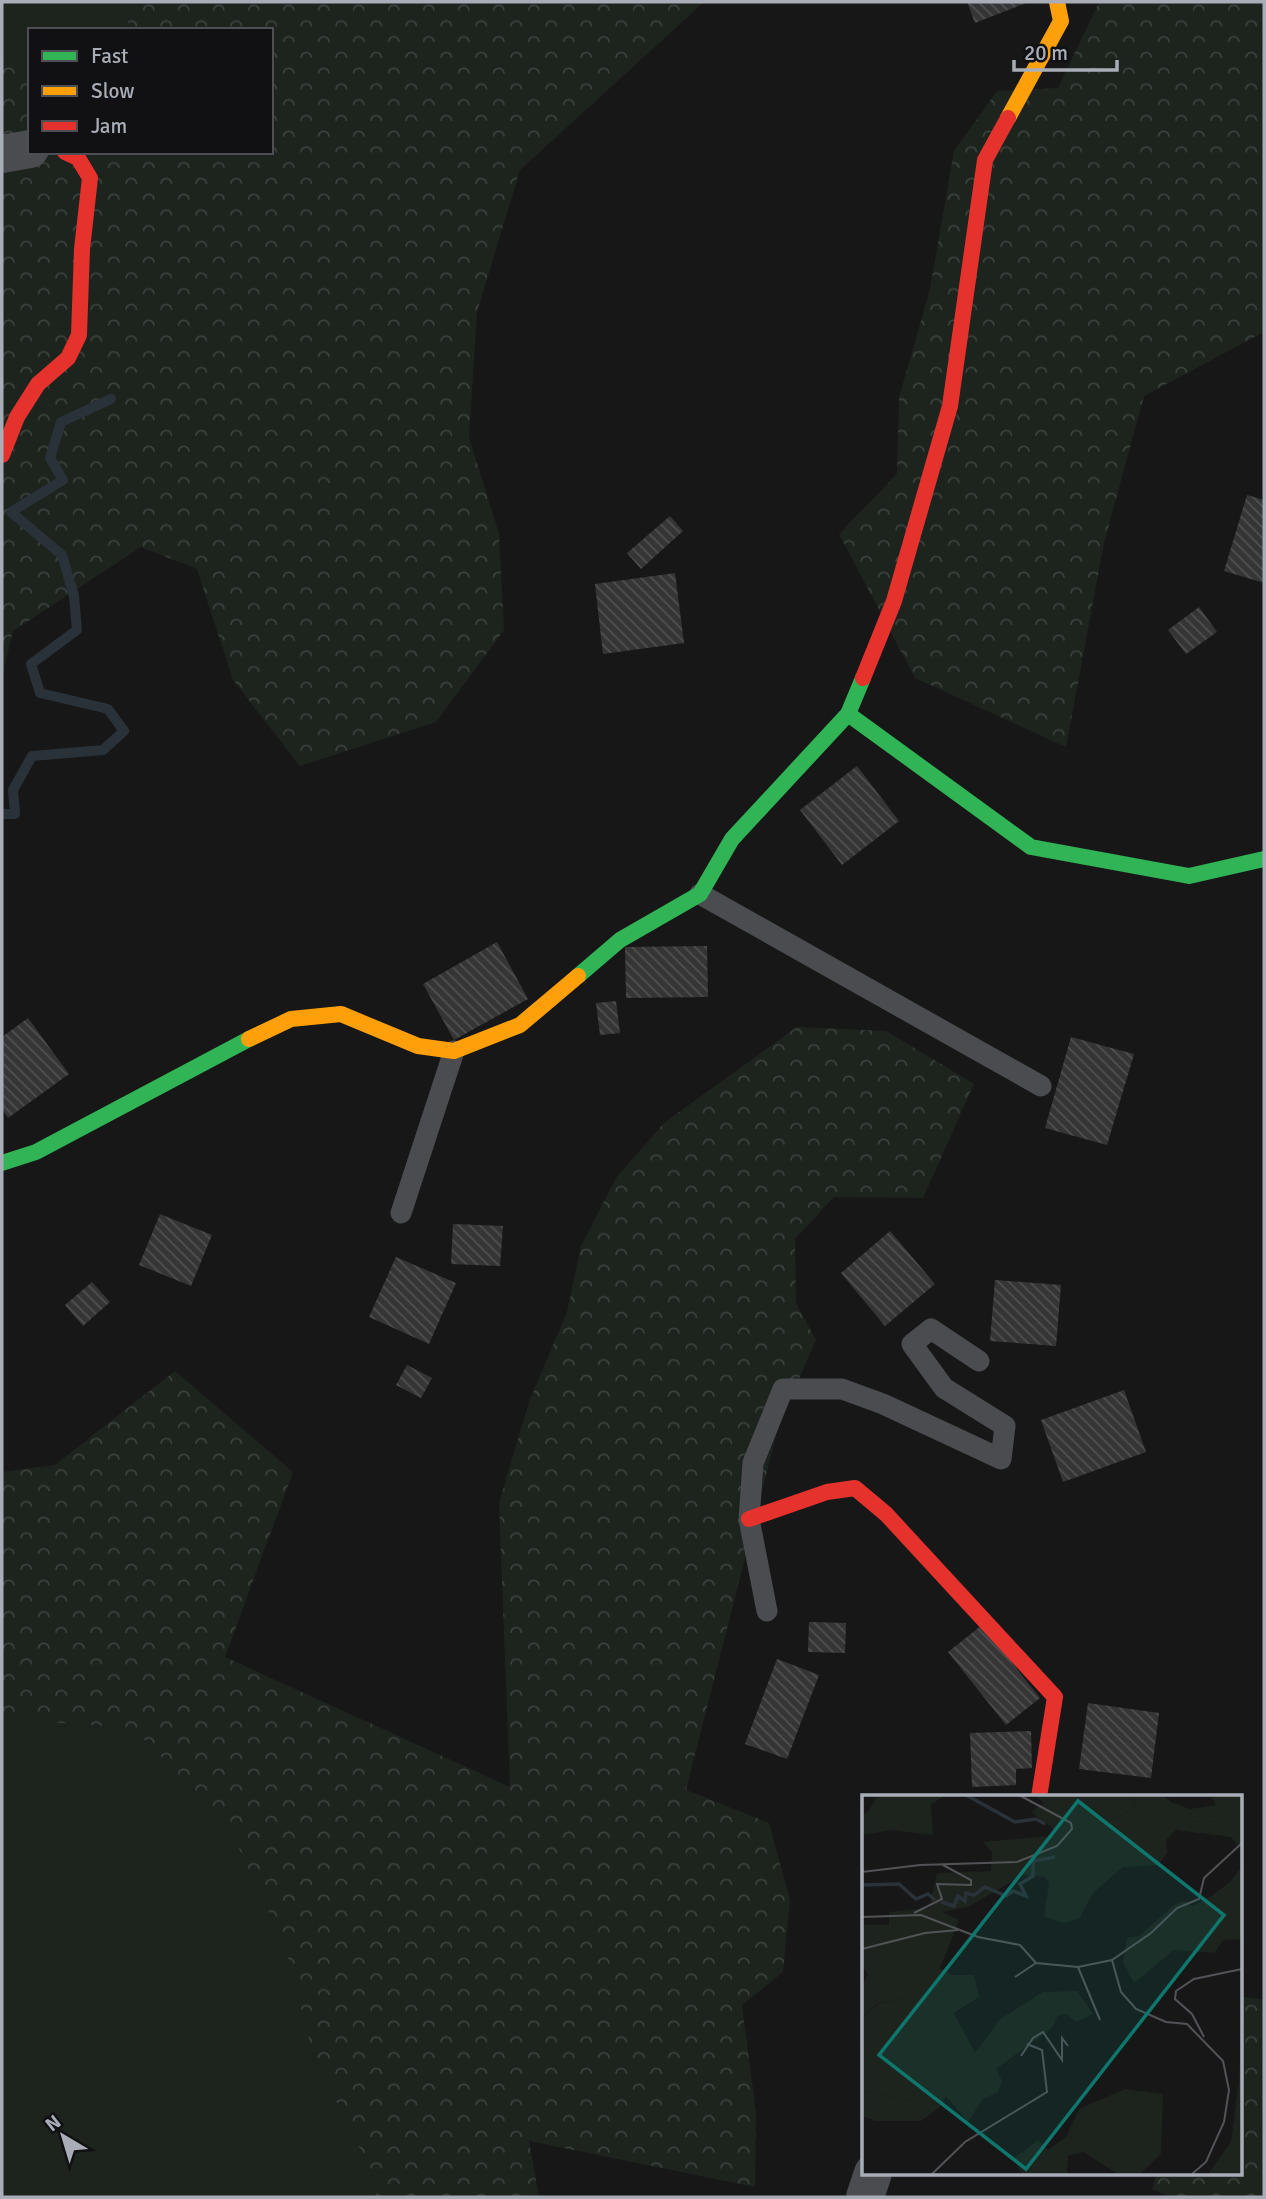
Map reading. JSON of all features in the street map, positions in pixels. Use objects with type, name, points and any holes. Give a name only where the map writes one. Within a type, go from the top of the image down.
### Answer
[{"type":"street","points":[[2,1163],[36,1152],[199,1063],[291,1019],[341,1014],[418,1046],[454,1051],[520,1026],[620,940],[700,894],[732,839],[848,714],[894,601],[950,406],[985,160],[1061,21],[1057,2]]},
{"type":"street","points":[[2,154],[28,149]]},
{"type":"street","points":[[4,448],[17,417],[38,384],[68,358],[79,335],[82,249],[90,178],[78,158],[69,154]]},
{"type":"street","points":[[848,714],[1031,847],[1189,876],[1264,859]]},
{"type":"street","points":[[749,1519],[827,1492],[855,1488],[886,1514],[1055,1697],[1045,1774],[1039,1795]]},
{"type":"street","points":[[865,2197],[873,2174]]},
{"type":"lane","points":[[700,894],[1041,1086]]},
{"type":"lane","points":[[401,1213],[454,1051]]},
{"type":"lane","points":[[767,1611],[749,1519],[753,1463],[783,1390],[842,1389],[883,1404],[1001,1459],[1005,1426],[944,1388],[912,1344],[931,1329],[979,1361]]},
{"type":"green space","points":[[2,2],[142,2],[132,5],[126,28],[28,28],[28,59],[2,56]]},
{"type":"green space","points":[[142,2],[704,2],[520,170],[477,312],[469,437],[499,534],[504,630],[436,722],[300,766],[233,680],[197,569],[141,547],[13,631],[2,677],[2,56],[28,59],[28,154],[273,154],[273,28],[126,28],[132,5]]},
{"type":"green space","points":[[1099,2],[1264,2],[1264,332],[1144,396],[1104,543],[1066,747],[915,678],[839,534],[897,474],[899,398],[930,289],[954,151],[997,91],[1058,88]]},
{"type":"green space","points":[[797,1027],[886,1031],[974,1084],[923,1198],[834,1197],[795,1239],[796,1303],[816,1340],[779,1424],[686,1790],[769,1823],[790,1900],[783,1972],[742,2005],[756,2113],[755,2187],[529,2141],[539,2197],[376,2197],[371,2172],[312,2052],[286,1949],[229,1827],[133,1728],[2,1719],[2,1472],[55,1465],[175,1371],[293,1472],[225,1657],[510,1787],[499,1503],[529,1402],[567,1312],[581,1246],[616,1178],[664,1123]]},
{"type":"green space","points":[[2,1719],[133,1728],[229,1827],[286,1949],[312,2052],[371,2172],[376,2197],[2,2197]]},
{"type":"green space","points":[[1242,1996],[1264,2000],[1264,2197],[1171,2197],[1152,2189],[1157,2174],[1242,2174]]},
{"type":"building","points":[[967,2],[1029,2],[975,23]]},
{"type":"building","points":[[1247,495],[1264,500],[1264,583],[1224,571]]},
{"type":"building","points":[[670,516],[683,531],[641,569],[627,553]]},
{"type":"building","points":[[675,573],[684,643],[603,654],[595,584]]},
{"type":"building","points":[[1199,607],[1217,632],[1186,654],[1168,630]]},
{"type":"building","points":[[857,766],[899,821],[842,865],[800,810]]},
{"type":"building","points":[[497,942],[528,999],[454,1040],[423,984]]},
{"type":"building","points":[[707,946],[708,997],[626,998],[625,947]]},
{"type":"building","points":[[616,1001],[620,1033],[600,1035],[596,1003]]},
{"type":"building","points":[[28,1018],[69,1074],[8,1118],[2,1109],[2,1037]]},
{"type":"building","points":[[1071,1037],[1134,1054],[1107,1145],[1045,1128]]},
{"type":"building","points":[[160,1214],[212,1235],[191,1286],[139,1265]]},
{"type":"building","points":[[453,1224],[503,1226],[500,1266],[451,1264]]},
{"type":"building","points":[[890,1231],[935,1284],[885,1326],[841,1273]]},
{"type":"building","points":[[396,1257],[456,1283],[429,1344],[369,1317]]},
{"type":"building","points":[[995,1280],[1061,1285],[1056,1346],[990,1341]]},
{"type":"building","points":[[92,1282],[110,1302],[83,1326],[65,1305]]},
{"type":"building","points":[[407,1365],[432,1378],[421,1398],[396,1385]]},
{"type":"building","points":[[1124,1390],[1146,1452],[1063,1482],[1041,1420]]},
{"type":"building","points":[[809,1622],[846,1623],[845,1653],[808,1652]]},
{"type":"building","points":[[982,1625],[1040,1698],[1006,1725],[948,1652]]},
{"type":"building","points":[[777,1659],[819,1675],[787,1759],[745,1744]]},
{"type":"building","points":[[1088,1703],[1159,1713],[1151,1778],[1079,1769]]},
{"type":"building","points":[[1031,1731],[1032,1768],[1016,1769],[1016,1785],[972,1787],[970,1733]]},
{"type":"waterway","points":[[2,814],[15,814],[13,790],[32,756],[103,750],[124,731],[108,709],[40,693],[31,664],[77,630],[74,596],[62,555],[11,512],[63,480],[50,458],[61,422],[111,399]]},
{"type":"traffic: fast","points":[[578,976],[620,940],[700,894],[732,839],[848,714],[863,678]]},
{"type":"traffic: fast","points":[[848,714],[1031,847],[1189,876],[1264,859]]},
{"type":"traffic: fast","points":[[2,1163],[36,1152],[249,1039]]},
{"type":"traffic: slow","points":[[1008,118],[1061,21],[1057,2]]},
{"type":"traffic: slow","points":[[249,1039],[291,1019],[341,1014],[418,1046],[454,1051],[520,1025],[578,976]]},
{"type":"traffic: jam","points":[[863,678],[894,601],[950,406],[985,160],[1008,118]]},
{"type":"traffic: jam","points":[[2,455],[17,417],[38,384],[68,358],[79,335],[82,249],[90,178],[78,158],[69,154]]},
{"type":"traffic: jam","points":[[749,1519],[827,1492],[855,1488],[886,1514],[1055,1697],[1039,1795]]}]
